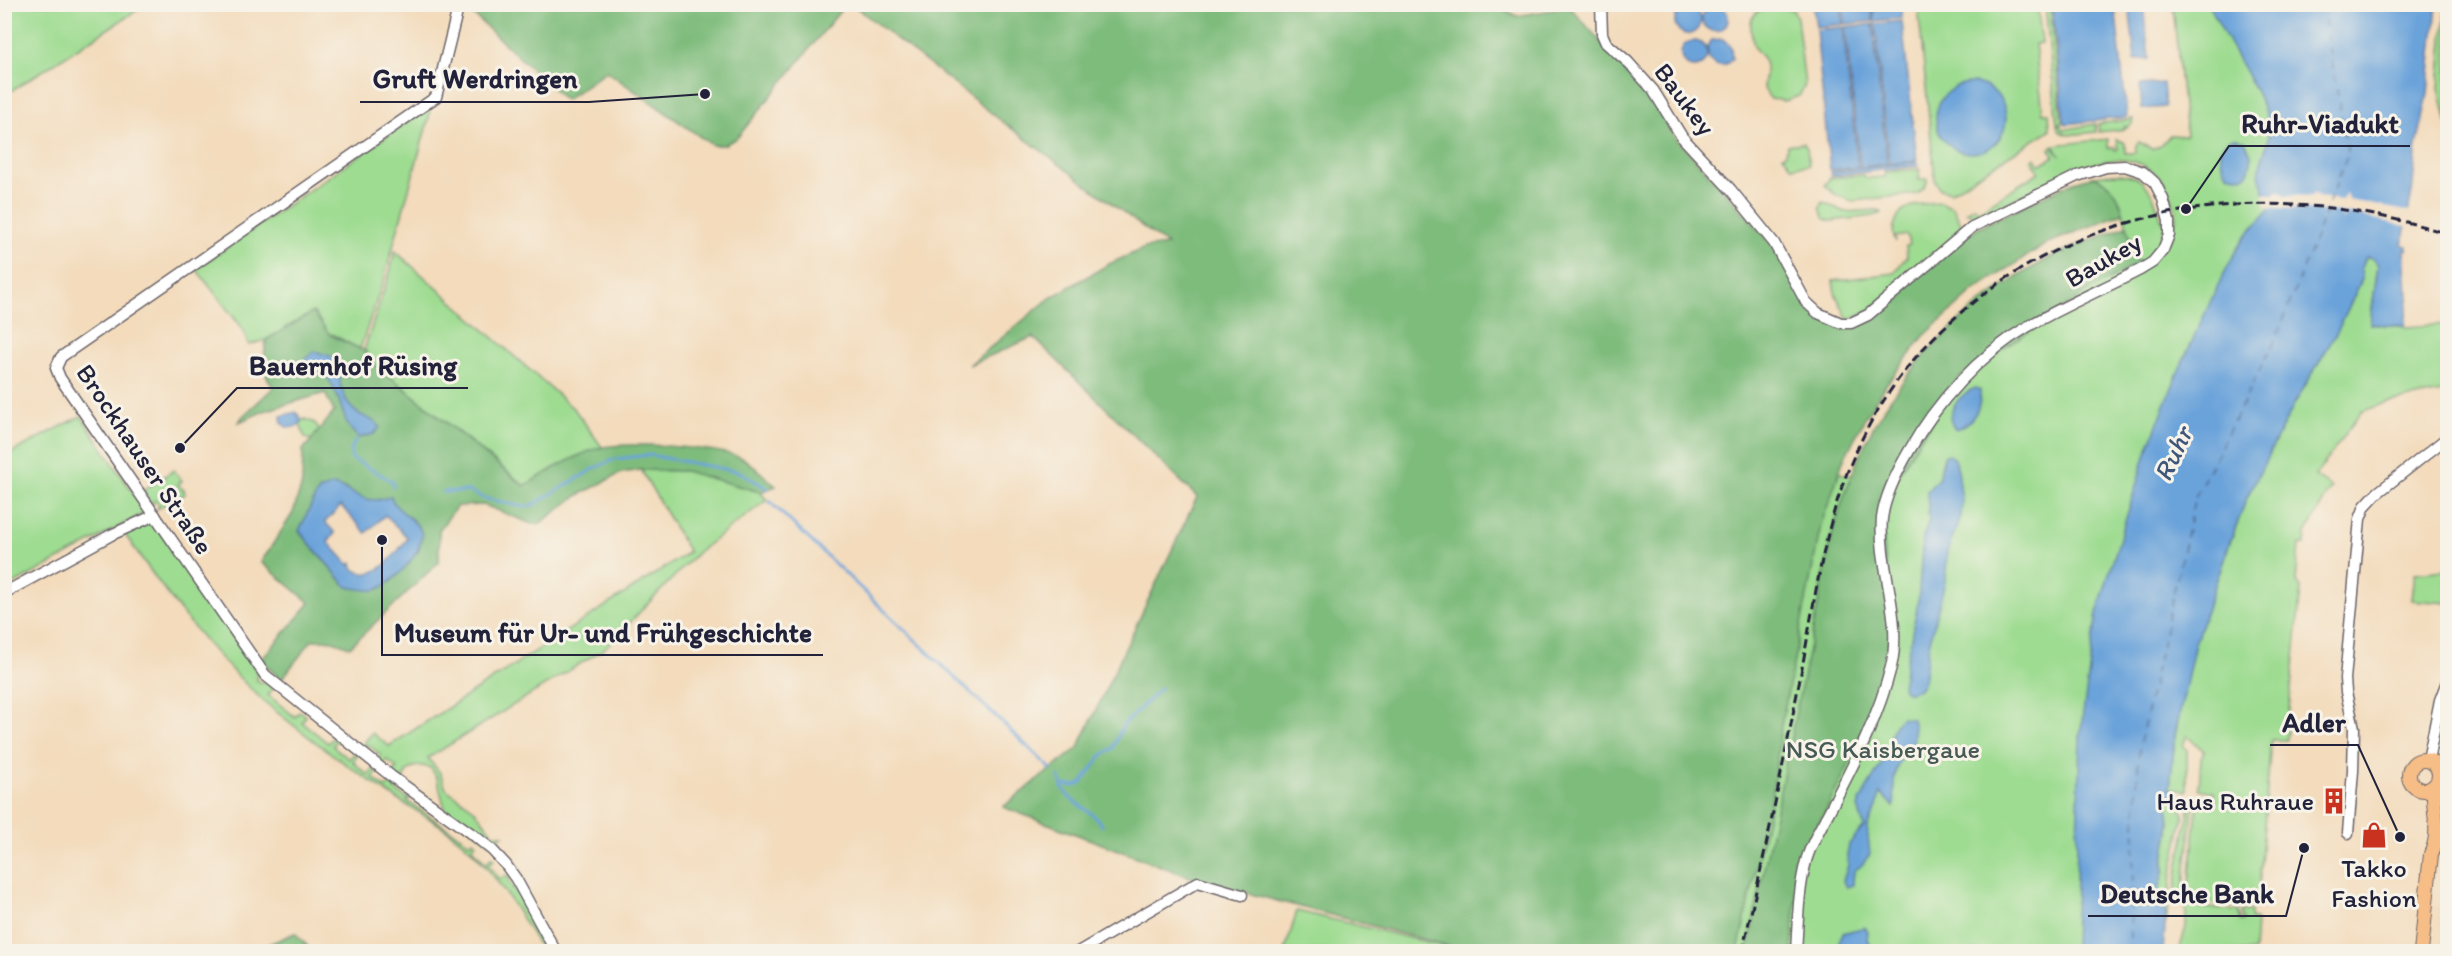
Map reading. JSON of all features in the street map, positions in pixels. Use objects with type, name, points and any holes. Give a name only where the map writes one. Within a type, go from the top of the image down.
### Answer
[{"type":"main road","points":[[2418,789],[2434,786],[2443,772],[2433,762],[2428,760],[2416,762],[2409,771],[2410,781],[2427,804],[2429,828],[2427,843],[2431,854]]},
{"type":"main road","points":[[2421,951],[2431,854],[2436,844],[2434,786]]},
{"type":"street","name":"Brockhauser Straße","points":[[459,4],[436,97],[58,359],[56,368],[60,378],[265,675],[391,776],[492,850],[507,865],[516,879],[556,951]]},
{"type":"street","name":"Baukey","points":[[1601,4],[1602,34],[1606,43],[1619,52],[1653,90],[1682,137],[1731,190],[1774,243],[1806,302],[1818,314],[1832,321],[1851,323],[1868,315],[1972,227],[2066,180],[2106,167],[2125,166],[2143,172],[2155,183],[2163,198],[2169,221],[2169,235],[2163,250],[2153,262],[2026,327],[1971,370],[1925,424],[1904,461],[1888,495],[1882,516],[1882,538],[1893,618],[1894,645],[1891,666],[1869,733],[1806,859],[1800,888],[1796,951]]},
{"type":"street","points":[[2348,832],[2354,719],[2346,692],[2345,679],[2360,519],[2365,506],[2376,495],[2448,437]]},
{"type":"street","points":[[4,593],[111,535],[155,515]]},
{"type":"street","points":[[2428,760],[2440,700],[2448,679]]},
{"type":"street","points":[[1078,951],[1198,882],[1242,895]]},
{"type":"green space","points":[[136,4],[139,9],[5,95],[5,5]]},
{"type":"green space","points":[[1496,4],[1516,16],[1570,7],[1607,49],[1617,55],[1662,107],[1669,130],[1772,244],[1805,303],[1851,325],[1975,229],[2071,183],[2094,176],[2101,179],[2114,190],[2123,213],[2046,244],[1976,289],[1924,336],[1882,390],[1864,420],[1843,461],[1821,525],[1781,726],[1773,791],[1738,951],[1468,951],[1198,880],[1003,807],[1078,748],[1197,497],[1033,337],[969,365],[1050,298],[1109,264],[1145,248],[1167,245],[999,119],[853,5]]},
{"type":"green space","points":[[463,5],[845,5],[737,138],[724,145],[712,145],[606,71],[565,100]]},
{"type":"green space","points":[[1918,5],[2037,5],[2042,43],[2035,44],[2043,113],[2049,113],[2050,130],[1951,192],[1940,189],[1935,180]]},
{"type":"green space","points":[[2045,5],[2050,5],[2062,123],[2057,124]]},
{"type":"green space","name":"NSG Kaisbergaue","points":[[2173,5],[2260,5],[2300,155],[2083,951],[1599,952],[1823,469],[1856,477],[2128,229],[2121,204],[2114,191],[2094,176],[2122,174],[2140,180],[2153,196],[2162,222],[2177,219],[2173,202],[2158,176],[2148,167],[2121,160],[2105,161],[2088,166],[1979,215],[1966,212],[1975,207],[1978,211],[2039,172],[2032,160],[2035,158],[2040,165],[2054,156],[2050,149],[2052,146],[2060,156],[2054,145],[2108,139],[2108,148],[2114,147],[2115,150],[2118,149],[2116,139],[2125,143],[2125,153],[2135,153],[2139,142],[2152,149],[2161,145],[2170,135],[2186,136]]},
{"type":"green space","points":[[2446,5],[2448,5],[2447,124],[2439,88]]},
{"type":"green space","points":[[1784,6],[1793,10],[1797,18],[1805,85],[1799,96],[1785,101],[1771,99],[1766,93],[1763,83],[1766,65],[1754,46],[1751,29],[1753,17],[1760,10]]},
{"type":"green space","points":[[426,109],[430,112],[429,117],[384,279],[360,349],[330,335],[313,312],[266,340],[249,345],[242,328],[196,269]]},
{"type":"green space","points":[[2133,119],[2132,124],[2127,128],[2125,126],[2125,129],[2099,132],[2098,124]]},
{"type":"green space","points":[[2095,124],[2096,132],[2068,135],[2060,132],[2057,125],[2062,125],[2063,130]]},
{"type":"green space","points":[[1803,143],[1807,148],[1809,165],[1792,167],[1783,155],[1786,154],[1787,145]]},
{"type":"green space","points":[[1920,169],[1919,180],[1928,179],[1925,187],[1917,194],[1852,201],[1836,195],[1825,185],[1830,178],[1864,175],[1866,178],[1885,177],[1885,172]]},
{"type":"green space","points":[[1823,202],[1845,212],[1878,210],[1881,213],[1831,221],[1825,219],[1820,208]]},
{"type":"green space","points":[[1940,202],[1953,208],[1964,230],[1870,310],[1848,320],[1835,293],[1833,281],[1894,273],[1907,256],[1906,246],[1909,245],[1907,235],[1895,237],[1896,242],[1895,240],[1893,228],[1898,216],[1913,206]]},
{"type":"green space","points":[[2127,226],[2138,264],[2093,288],[1958,379],[1881,502],[1891,632],[1888,656],[1855,753],[1798,869],[1792,951],[1747,952],[1833,531],[1854,469],[1870,433],[1887,404],[1928,351],[1978,305],[2033,267],[2063,251],[2064,253],[2066,250]]},
{"type":"green space","points":[[395,251],[575,410],[602,447],[554,468],[525,486],[366,357],[364,350]]},
{"type":"green space","points":[[2366,257],[2372,257],[2378,265],[2370,323],[2406,327],[2447,324],[2447,391],[2382,404],[2361,412],[2315,476],[2331,487],[2306,533],[2305,545],[2299,545],[2296,581],[2301,588],[2286,740],[2271,740],[2258,899],[2252,899],[2250,907],[2241,906],[2238,895],[2235,896],[2237,906],[2187,901],[2198,800],[2213,801],[2214,792],[2199,789],[2201,758],[2204,751],[2187,736],[2183,745],[2187,750],[2187,791],[2170,789],[2175,735],[2195,643],[2246,500],[2293,406],[2337,332],[2362,279],[2361,269]]},
{"type":"green space","points":[[313,312],[330,335],[367,352],[366,357],[524,486],[594,449],[632,445],[672,446],[728,453],[749,463],[776,486],[760,492],[685,471],[641,470],[621,473],[577,496],[539,524],[532,524],[484,505],[457,506],[439,530],[439,562],[350,647],[330,640],[312,640],[281,680],[261,660],[310,603],[261,562],[293,513],[302,484],[303,450],[334,412],[325,393],[264,411],[239,422],[273,388],[263,369],[266,340]],"holes":[[[344,488],[361,497],[377,501],[389,496],[394,505],[416,524],[419,550],[396,577],[382,586],[362,589],[347,587],[299,531]]]},
{"type":"green space","points":[[81,416],[146,512],[5,589],[5,456]]},
{"type":"green space","points":[[305,419],[315,423],[331,446],[305,438],[300,424]]},
{"type":"green space","points":[[174,470],[182,481],[178,484],[184,489],[185,494],[157,509],[159,505],[157,502],[154,501],[152,505],[142,491]]},
{"type":"green space","points":[[641,470],[685,471],[760,492],[767,500],[698,552],[604,649],[428,758],[440,773],[446,789],[474,809],[493,834],[503,835],[490,843],[445,809],[437,778],[431,768],[417,766],[406,773],[402,782],[392,774],[397,768],[387,760],[382,765],[377,762],[381,756],[368,744],[362,750],[360,748],[372,733],[389,746],[689,552]]},
{"type":"green space","points":[[149,523],[157,527],[257,671],[257,681],[267,683],[273,689],[268,695],[295,717],[300,711],[306,716],[302,722],[328,743],[334,737],[337,740],[333,746],[349,759],[354,753],[357,756],[353,762],[368,775],[373,769],[377,772],[373,778],[386,788],[391,783],[395,786],[394,789],[406,798],[410,797],[407,801],[470,843],[473,840],[476,843],[472,849],[486,863],[492,857],[494,860],[488,865],[500,879],[507,875],[510,878],[508,880],[517,894],[520,893],[523,899],[520,900],[534,919],[532,921],[540,935],[543,935],[546,940],[544,941],[549,951],[542,951],[500,885],[469,848],[442,827],[379,787],[273,709],[211,648],[157,580],[124,533]]},
{"type":"green space","points":[[2447,570],[2447,603],[2412,600],[2415,573]]},
{"type":"green space","points":[[2167,795],[2187,796],[2181,811],[2184,813],[2173,867],[2166,924],[2166,915],[2159,890],[2164,873],[2170,824]]},
{"type":"green space","points":[[2191,800],[2194,800],[2182,901],[2174,900],[2178,868]]},
{"type":"green space","points":[[2186,906],[2238,911],[2240,921],[2243,921],[2241,911],[2251,911],[2251,919],[2256,920],[2254,951],[2179,951],[2186,927]]},
{"type":"green space","points":[[1297,911],[1464,951],[1285,951]]},
{"type":"green space","points":[[295,933],[312,951],[253,951]]},
{"type":"water","points":[[1715,5],[1724,9],[1728,18],[1724,27],[1715,31],[1706,27],[1702,18],[1706,9]]},
{"type":"water","points":[[1813,5],[1841,5],[1843,24],[1816,27]]},
{"type":"water","points":[[1843,5],[1871,5],[1873,21],[1845,24]]},
{"type":"water","points":[[1873,5],[1901,5],[1902,18],[1874,21]]},
{"type":"water","points":[[2052,5],[2115,5],[2127,117],[2066,124]]},
{"type":"water","points":[[2129,5],[2143,5],[2149,59],[2135,60]]},
{"type":"water","name":"Ruhr","points":[[2210,5],[2437,5],[2428,94],[2417,145],[2412,193],[2402,245],[2407,246],[2407,250],[2404,251],[2407,292],[2409,292],[2405,326],[2370,324],[2378,265],[2372,258],[2366,257],[2361,268],[2362,279],[2337,332],[2293,406],[2246,500],[2195,643],[2175,735],[2170,789],[2175,790],[2174,795],[2167,796],[2170,824],[2164,873],[2159,890],[2166,915],[2163,951],[2074,952],[2080,735],[2097,613],[2146,453],[2178,372],[2238,247],[2268,211],[2259,171],[2269,135],[2268,123],[2255,90]]},
{"type":"water","points":[[1688,8],[1697,12],[1701,21],[1697,30],[1688,34],[1679,30],[1675,21],[1679,12]]},
{"type":"water","points":[[1902,21],[1917,161],[1889,164],[1875,24]]},
{"type":"water","points":[[1873,24],[1887,164],[1860,167],[1845,27]]},
{"type":"water","points":[[1843,27],[1858,167],[1830,170],[1816,30]]},
{"type":"water","points":[[1723,39],[1731,47],[1732,59],[1725,65],[1716,65],[1709,59],[1707,46],[1712,40]]},
{"type":"water","points":[[1694,41],[1703,45],[1707,54],[1703,63],[1694,67],[1685,63],[1681,54],[1685,45]]},
{"type":"water","points":[[1964,83],[1978,83],[1991,89],[2000,98],[2006,111],[2004,131],[1996,143],[1978,153],[1964,153],[1951,147],[1942,138],[1936,125],[1936,111],[1942,98],[1951,89]]},
{"type":"water","points":[[2163,83],[2165,107],[2142,109],[2140,85]]},
{"type":"water","points":[[2233,138],[2245,141],[2252,157],[2248,174],[2241,177],[2227,174],[2222,163],[2222,149]]},
{"type":"water","points":[[1917,162],[1918,166],[1831,176],[1831,172]]},
{"type":"water","points":[[315,351],[337,360],[341,368],[340,382],[344,396],[355,411],[374,421],[380,427],[374,434],[359,438],[351,430],[323,369],[299,365]]},
{"type":"water","points":[[1976,388],[1980,390],[1978,409],[1972,419],[1956,429],[1950,418],[1951,411],[1964,394]]},
{"type":"water","points":[[296,412],[302,420],[300,424],[290,428],[285,426],[281,416]]},
{"type":"water","points":[[1948,454],[1954,458],[1958,470],[1962,500],[1961,516],[1947,552],[1946,578],[1929,645],[1924,681],[1919,689],[1909,693],[1903,690],[1902,685],[1918,602],[1923,537],[1929,520],[1927,491],[1938,479],[1944,456]]},
{"type":"water","points":[[333,485],[368,499],[375,500],[391,496],[396,506],[418,526],[422,538],[419,547],[407,566],[390,582],[375,590],[347,587],[299,531],[320,490]],"holes":[[[341,506],[366,533],[385,515],[408,538],[384,565],[369,573],[361,572],[353,568],[352,563],[349,565],[328,542],[335,533],[325,522]]]},
{"type":"water","points":[[1902,717],[1912,719],[1914,738],[1895,775],[1894,807],[1880,793],[1877,807],[1867,827],[1870,854],[1854,871],[1853,885],[1846,887],[1843,881],[1848,865],[1849,844],[1864,827],[1858,807],[1864,792],[1884,759],[1893,728]]},
{"type":"water","points":[[1865,927],[1868,932],[1867,939],[1874,951],[1839,951],[1839,941],[1843,933]]},
{"type":"pier","points":[[2277,191],[2283,192],[2284,195],[2311,196],[2315,193],[2317,197],[2342,200],[2346,193],[2348,200],[2411,212],[2409,229],[2406,226],[2347,213],[2343,220],[2341,212],[2266,207],[2264,194],[2275,194]]},
{"type":"waterway","points":[[356,440],[351,449],[351,458],[393,482],[393,487]]},
{"type":"waterway","points":[[443,492],[469,491],[483,498],[524,507],[533,505],[595,468],[615,459],[649,455],[740,472],[768,489]]},
{"type":"waterway","points":[[769,501],[1051,769]]},
{"type":"waterway","points":[[1059,777],[1062,785],[1074,786],[1082,783],[1101,756],[1113,748],[1123,725],[1161,688]]},
{"type":"waterway","points":[[1062,787],[1071,799],[1093,815],[1102,826]]},
{"type":"ferry route","points":[[2129,952],[2139,747],[2195,497],[2277,336],[2348,154],[2322,4]]},
{"type":"railway","points":[[1742,952],[1780,778],[1820,572],[1838,497],[1856,452],[1877,411],[1889,392],[1932,340],[1948,324],[2002,281],[2060,248],[2121,225],[2184,210],[2250,204],[2316,207],[2382,217],[2448,234]]},
{"type":"place","name":"Gruft Werdringen","points":[[705,94]]},
{"type":"place","name":"Ruhr-Viadukt","points":[[2186,209]]},
{"type":"place","name":"Bauernhof Rüsing","points":[[180,448]]},
{"type":"place","name":"Museum für Ur- und Frühgeschichte","points":[[382,540]]},
{"type":"place","name":"Haus Ruhraue","points":[[2334,801]]},
{"type":"place","name":"Takko Fashion","points":[[2374,835]]},
{"type":"place","name":"Adler","points":[[2400,837]]},
{"type":"place","name":"Deutsche Bank","points":[[2304,848]]}]
